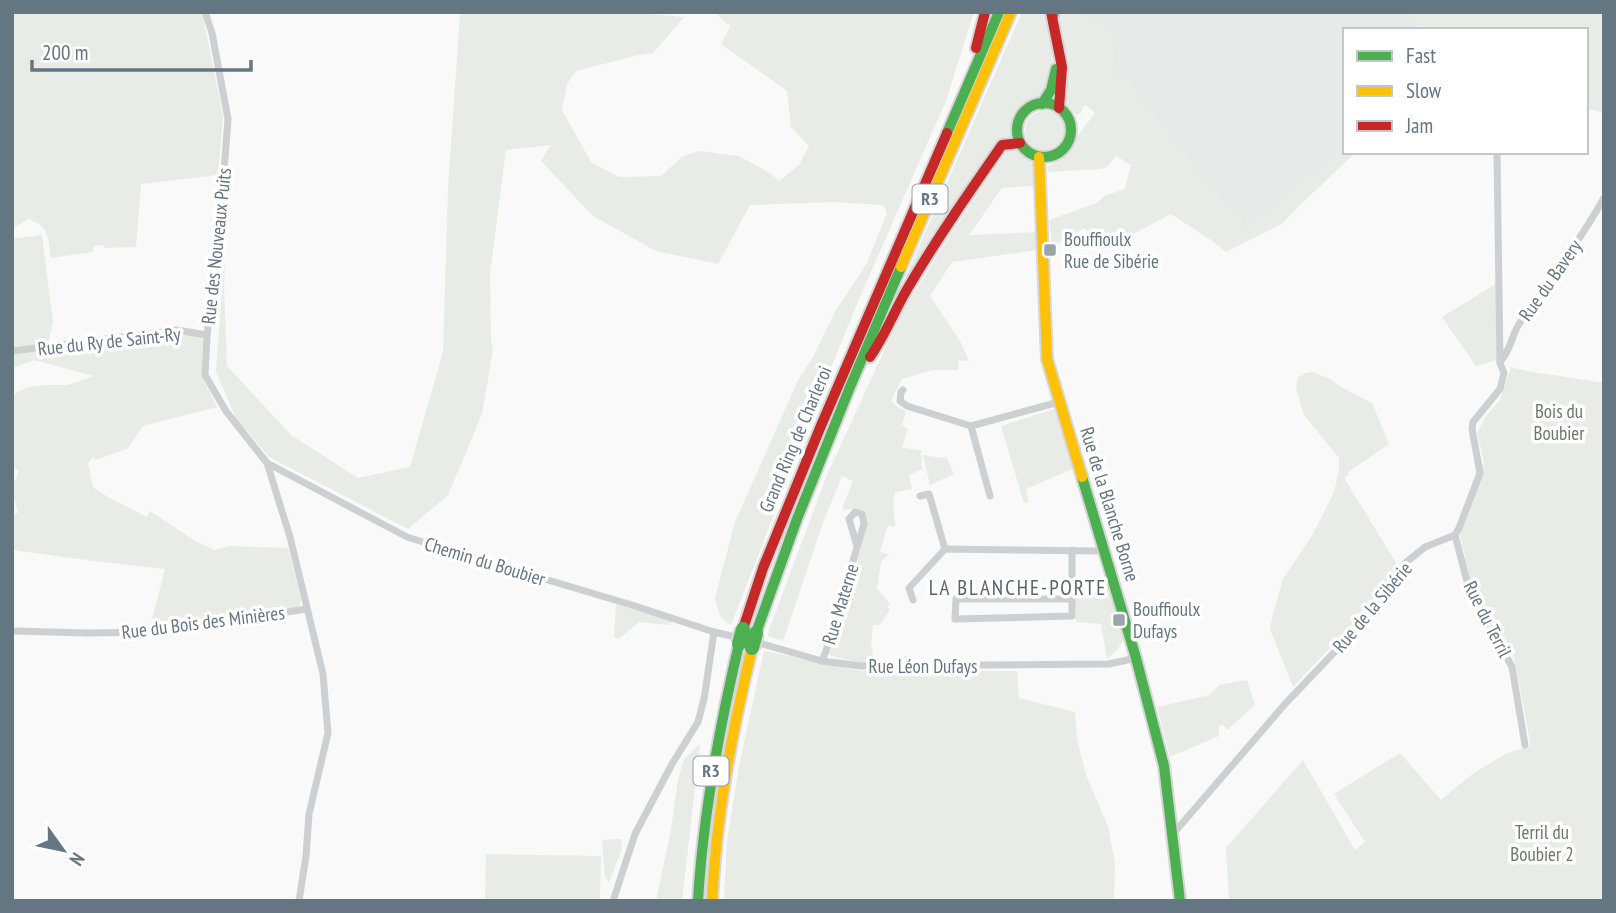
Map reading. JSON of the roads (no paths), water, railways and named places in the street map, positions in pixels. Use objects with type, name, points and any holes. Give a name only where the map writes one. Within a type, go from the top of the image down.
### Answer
[{"type":"main road","points":[[976,64],[976,45],[985,12]]},
{"type":"main road","name":"Grand Ring de Charleroi","points":[[698,901],[703,825],[721,717],[745,646],[763,568],[999,12]]},
{"type":"main road","name":"Grand Ring de Charleroi","points":[[749,631],[1011,12]]},
{"type":"main road","points":[[1053,14],[1062,67],[1059,108]]},
{"type":"main road","points":[[1042,104],[1052,90],[1058,49]]},
{"type":"main road","points":[[1042,104],[1059,108],[1069,122],[1071,131],[1064,148],[1048,157],[1039,157],[1027,151],[1020,143],[1017,130],[1020,117],[1030,108],[1042,104]]},
{"type":"main road","points":[[850,387],[881,341],[907,289],[977,179],[1002,145],[1020,143]]},
{"type":"main road","name":"Rue de la Blanche Borne","points":[[1039,157],[1047,359],[1136,658],[1164,766],[1180,901]]},
{"type":"main road","name":"Grand Ring de Charleroi","points":[[712,901],[717,828],[745,646]]},
{"type":"street","name":"Rue des Nouveaux Puits","points":[[205,12],[212,33],[228,119],[219,236],[206,335],[205,375],[226,411],[267,463]]},
{"type":"street","points":[[1455,535],[1480,473],[1473,422],[1500,389],[1504,373],[1500,363],[1497,154]]},
{"type":"street","name":"Rue du Bavery","points":[[1500,363],[1507,354],[1517,328],[1604,198]]},
{"type":"street","name":"Rue du Ry de Saint-Ry","points":[[12,351],[177,330],[206,335]]},
{"type":"street","points":[[903,390],[900,401],[907,406],[971,426],[1059,402]]},
{"type":"street","points":[[971,426],[990,496]]},
{"type":"street","name":"Rue du Bois des Minières","points":[[267,463],[289,537],[323,674],[328,733],[309,814],[299,901]]},
{"type":"street","name":"Chemin du Boubier","points":[[267,463],[407,537],[714,632]]},
{"type":"street","points":[[920,496],[929,494],[945,549]]},
{"type":"street","name":"Rue du Terril","points":[[1455,535],[1468,585],[1512,667],[1525,745]]},
{"type":"street","name":"Rue de la Sibérie","points":[[1173,834],[1285,704],[1365,620],[1404,564],[1425,547],[1455,535]]},
{"type":"street","name":"Rue Materne","points":[[822,661],[857,546]]},
{"type":"street","points":[[913,600],[909,588],[945,549],[1104,549]]},
{"type":"street","points":[[1071,599],[956,599],[955,619],[1072,617],[1072,550]]},
{"type":"street","name":"Rue du Bois des Minières","points":[[14,631],[155,632],[307,609]]},
{"type":"street","points":[[613,901],[635,834],[698,722],[714,632]]},
{"type":"street","name":"Rue Léon Dufays","points":[[714,632],[822,661],[861,666],[1109,664],[1136,658]]},
{"type":"place","name":"Bouffioulx Rue de Sibérie","points":[[1050,250]]},
{"type":"place","name":"Bouffioulx Dufays","points":[[1119,620]]},
{"type":"district","name":"LA BLANCHE-PORTE","points":[[1018,588]]},
{"type":"park label","name":"Bois du Boubier","points":[[1559,422]]},
{"type":"park label","name":"Terril du Boubier 2","points":[[1542,843]]}]
